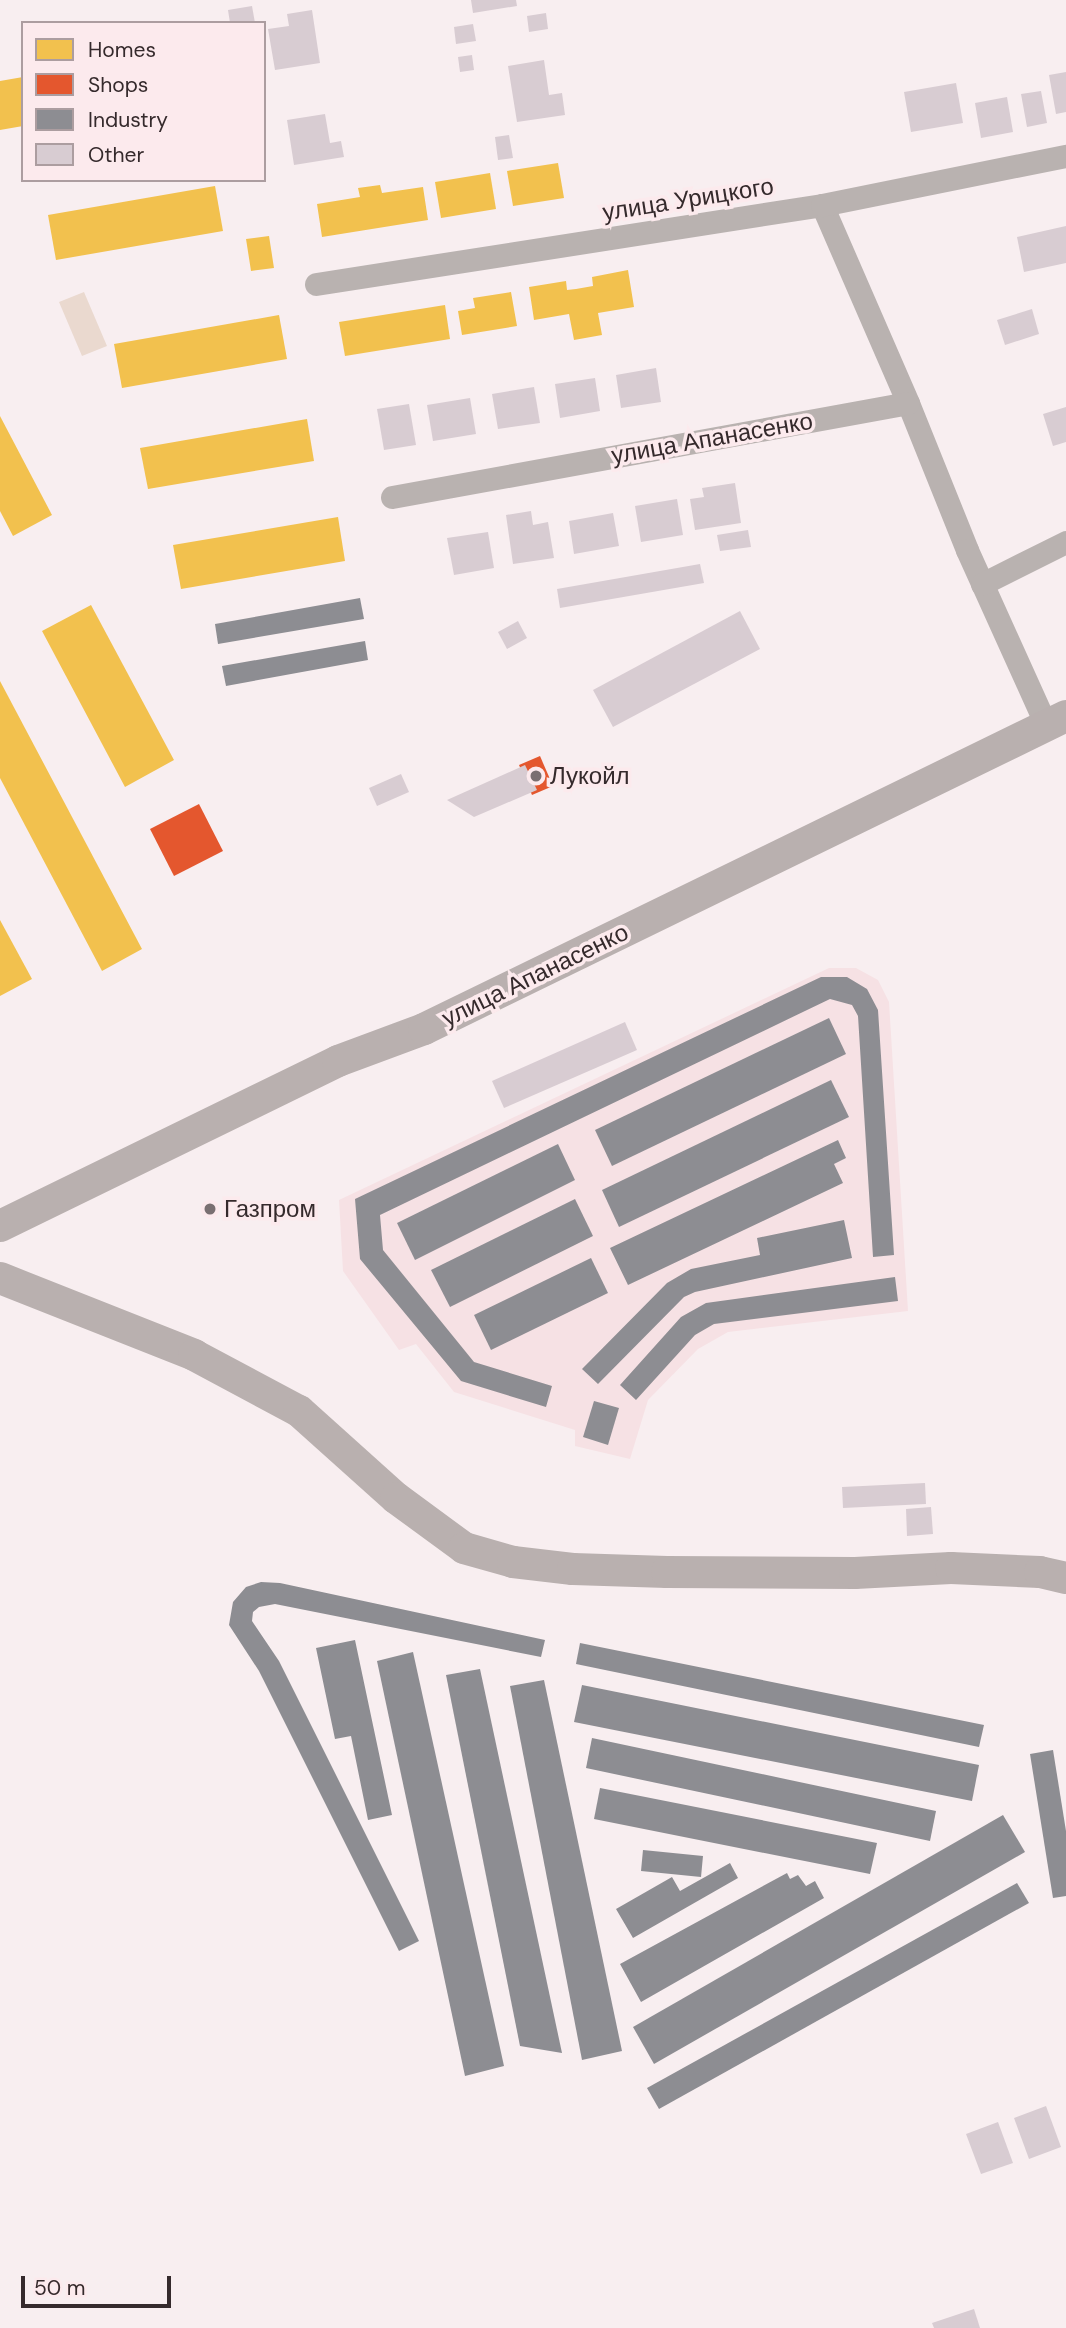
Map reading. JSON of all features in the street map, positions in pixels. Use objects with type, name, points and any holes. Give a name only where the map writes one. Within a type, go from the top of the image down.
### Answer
[{"type":"main road","name":"улица Апанасенко","points":[[0,1226],[338,1061],[424,1029],[1056,721]]},
{"type":"main road","points":[[0,1278],[194,1355],[299,1411],[397,1498],[464,1548],[513,1562],[573,1569],[667,1572],[855,1573],[951,1569],[1040,1572],[1066,1578]]},
{"type":"street","name":"улица Урицкого","points":[[316,284],[822,205],[1066,156]]},
{"type":"street","points":[[822,205],[908,403],[982,584],[1056,721]]},
{"type":"street","name":"улица Апанасенко","points":[[393,497],[908,403]]},
{"type":"street","points":[[982,584],[1066,542]]},
{"type":"shaded area","points":[[84,292],[107,346],[82,356],[59,302]]},
{"type":"shaded area","points":[[829,968],[856,968],[878,980],[889,1002],[908,1311],[728,1332],[698,1349],[648,1400],[630,1459],[575,1446],[575,1430],[454,1392],[416,1344],[399,1350],[343,1271],[339,1200]]},
{"type":"building: Homes","points":[[21,77],[21,126],[0,130],[0,81]]},
{"type":"building: Homes","points":[[558,163],[564,198],[513,206],[507,171]]},
{"type":"building: Homes","points":[[490,173],[496,209],[441,218],[435,182]]},
{"type":"building: Homes","points":[[380,185],[382,193],[423,187],[428,220],[322,237],[317,204],[360,197],[358,188]]},
{"type":"building: Homes","points":[[215,186],[223,231],[56,260],[48,215]]},
{"type":"building: Homes","points":[[269,236],[274,268],[251,271],[246,239]]},
{"type":"building: Homes","points":[[628,270],[634,307],[598,313],[602,335],[574,340],[569,314],[534,320],[529,287],[566,281],[567,290],[576,289],[593,286],[592,277]]},
{"type":"building: Homes","points":[[511,292],[517,326],[462,335],[458,311],[475,308],[473,298]]},
{"type":"building: Homes","points":[[445,305],[450,339],[345,356],[339,322]]},
{"type":"building: Homes","points":[[279,315],[287,359],[122,388],[114,344]]},
{"type":"building: Homes","points":[[0,416],[52,515],[13,536],[0,511]]},
{"type":"building: Homes","points":[[307,419],[314,461],[148,489],[140,448]]},
{"type":"building: Homes","points":[[338,517],[345,561],[181,589],[173,545]]},
{"type":"building: Homes","points":[[91,605],[174,760],[125,787],[42,631]]},
{"type":"building: Homes","points":[[0,681],[142,949],[102,971],[0,778]]},
{"type":"building: Homes","points":[[0,920],[32,979],[0,996]]},
{"type":"building: Shops","name":"Лукойл","points":[[540,756],[553,786],[532,795],[519,765]]},
{"type":"building: Shops","points":[[199,804],[223,851],[174,876],[150,829]]},
{"type":"building: Industry","points":[[360,598],[364,619],[218,644],[215,624]]},
{"type":"building: Industry","points":[[365,641],[368,660],[226,686],[222,666]]},
{"type":"building: Industry","points":[[821,977],[847,977],[867,989],[878,1010],[894,1255],[873,1257],[858,1016],[852,1005],[830,999],[380,1215],[383,1250],[474,1362],[552,1386],[546,1407],[461,1381],[360,1259],[355,1199]]},
{"type":"building: Industry","points":[[829,1018],[846,1054],[612,1166],[595,1130]]},
{"type":"building: Industry","points":[[831,1080],[849,1117],[619,1227],[602,1190]]},
{"type":"building: Industry","points":[[838,1140],[846,1158],[834,1164],[843,1183],[628,1285],[610,1248]]},
{"type":"building: Industry","points":[[558,1144],[575,1180],[415,1260],[397,1223]]},
{"type":"building: Industry","points":[[575,1199],[593,1236],[450,1307],[431,1270]]},
{"type":"building: Industry","points":[[844,1220],[852,1258],[695,1292],[684,1297],[598,1384],[582,1369],[667,1283],[691,1269],[760,1255],[757,1238]]},
{"type":"building: Industry","points":[[591,1258],[608,1293],[491,1350],[474,1315]]},
{"type":"building: Industry","points":[[895,1277],[898,1301],[714,1324],[695,1335],[636,1400],[620,1385],[681,1317],[706,1303]]},
{"type":"building: Industry","points":[[594,1401],[619,1408],[608,1445],[583,1437]]},
{"type":"building: Industry","points":[[261,1582],[280,1583],[545,1640],[541,1657],[275,1604],[259,1607],[253,1612],[252,1621],[279,1661],[419,1941],[399,1951],[259,1671],[229,1625],[233,1602],[246,1587]]},
{"type":"building: Industry","points":[[355,1640],[392,1815],[368,1820],[351,1736],[335,1739],[316,1648]]},
{"type":"building: Industry","points":[[580,1643],[984,1725],[979,1747],[576,1664]]},
{"type":"building: Industry","points":[[413,1652],[504,2066],[465,2076],[377,1661]]},
{"type":"building: Industry","points":[[480,1669],[562,2053],[520,2046],[446,1675]]},
{"type":"building: Industry","points":[[544,1680],[622,2051],[582,2060],[510,1686]]},
{"type":"building: Industry","points":[[582,1685],[979,1765],[972,1801],[574,1722]]},
{"type":"building: Industry","points":[[592,1738],[936,1811],[930,1841],[586,1768]]},
{"type":"building: Industry","points":[[1053,1750],[1066,1831],[1066,1896],[1053,1898],[1030,1754]]},
{"type":"building: Industry","points":[[600,1788],[877,1843],[870,1874],[594,1819]]},
{"type":"building: Industry","points":[[1003,1815],[1025,1852],[654,2064],[633,2027]]},
{"type":"building: Industry","points":[[643,1850],[703,1856],[701,1877],[641,1871]]},
{"type":"building: Industry","points":[[730,1863],[738,1878],[633,1938],[616,1909],[672,1877],[680,1891]]},
{"type":"building: Industry","points":[[787,1873],[790,1879],[798,1875],[806,1886],[815,1881],[824,1898],[641,2002],[620,1964]]},
{"type":"building: Industry","points":[[1017,1883],[1029,1903],[659,2109],[647,2088]]},
{"type":"building: Other","points":[[471,0],[516,0],[517,6],[473,13]]},
{"type":"building: Other","points":[[252,6],[255,21],[230,21],[228,10]]},
{"type":"building: Other","points":[[312,10],[320,63],[275,70],[268,29],[289,26],[287,14]]},
{"type":"building: Other","points":[[546,13],[548,29],[529,32],[527,16]]},
{"type":"building: Other","points":[[473,24],[476,41],[456,44],[454,27]]},
{"type":"building: Other","points":[[472,55],[474,70],[460,72],[458,57]]},
{"type":"building: Other","points":[[544,60],[549,95],[562,93],[565,115],[517,122],[508,66]]},
{"type":"building: Other","points":[[1066,72],[1066,112],[1056,114],[1049,75]]},
{"type":"building: Other","points":[[956,83],[963,123],[911,132],[904,92]]},
{"type":"building: Other","points":[[1041,91],[1047,123],[1027,127],[1021,94]]},
{"type":"building: Other","points":[[1007,97],[1013,132],[981,138],[975,103]]},
{"type":"building: Other","points":[[325,114],[330,143],[341,141],[344,157],[294,165],[287,120]]},
{"type":"building: Other","points":[[509,135],[513,158],[498,160],[495,137]]},
{"type":"building: Other","points":[[1066,226],[1066,263],[1024,272],[1017,237]]},
{"type":"building: Other","points":[[1032,309],[1039,334],[1005,345],[997,320]]},
{"type":"building: Other","points":[[656,368],[661,402],[621,408],[616,375]]},
{"type":"building: Other","points":[[595,378],[600,411],[560,418],[555,384]]},
{"type":"building: Other","points":[[534,387],[540,423],[498,429],[492,394]]},
{"type":"building: Other","points":[[470,398],[476,434],[433,441],[427,405]]},
{"type":"building: Other","points":[[409,404],[416,445],[384,450],[377,409]]},
{"type":"building: Other","points":[[1066,407],[1066,442],[1053,446],[1043,414]]},
{"type":"building: Other","points":[[735,483],[741,523],[695,530],[690,499],[704,497],[702,488]]},
{"type":"building: Other","points":[[677,499],[683,535],[641,542],[635,506]]},
{"type":"building: Other","points":[[531,511],[533,525],[548,522],[554,558],[513,564],[506,515]]},
{"type":"building: Other","points":[[613,513],[619,546],[574,554],[569,521]]},
{"type":"building: Other","points":[[748,530],[751,547],[720,551],[717,535]]},
{"type":"building: Other","points":[[488,532],[494,568],[454,575],[447,538]]},
{"type":"building: Other","points":[[700,564],[704,583],[560,608],[557,589]]},
{"type":"building: Other","points":[[740,611],[760,649],[613,727],[593,690]]},
{"type":"building: Other","points":[[518,621],[527,638],[507,649],[498,632]]},
{"type":"building: Other","points":[[525,765],[537,790],[474,817],[447,800]]},
{"type":"building: Other","points":[[401,774],[409,792],[377,806],[369,788]]},
{"type":"building: Other","points":[[625,1022],[637,1050],[504,1108],[492,1081]]},
{"type":"building: Other","points":[[925,1483],[926,1504],[843,1508],[842,1487]]},
{"type":"building: Other","points":[[931,1507],[933,1534],[907,1536],[906,1509]]},
{"type":"building: Other","points":[[1046,2106],[1061,2147],[1029,2159],[1014,2118]]},
{"type":"building: Other","points":[[998,2122],[1013,2163],[981,2174],[966,2134]]},
{"type":"building: Other","points":[[974,2309],[980,2328],[934,2328],[932,2323]]},
{"type":"place","name":"Лукойл","points":[[536,776]]},
{"type":"place","name":"Газпром","points":[[210,1209]]}]
